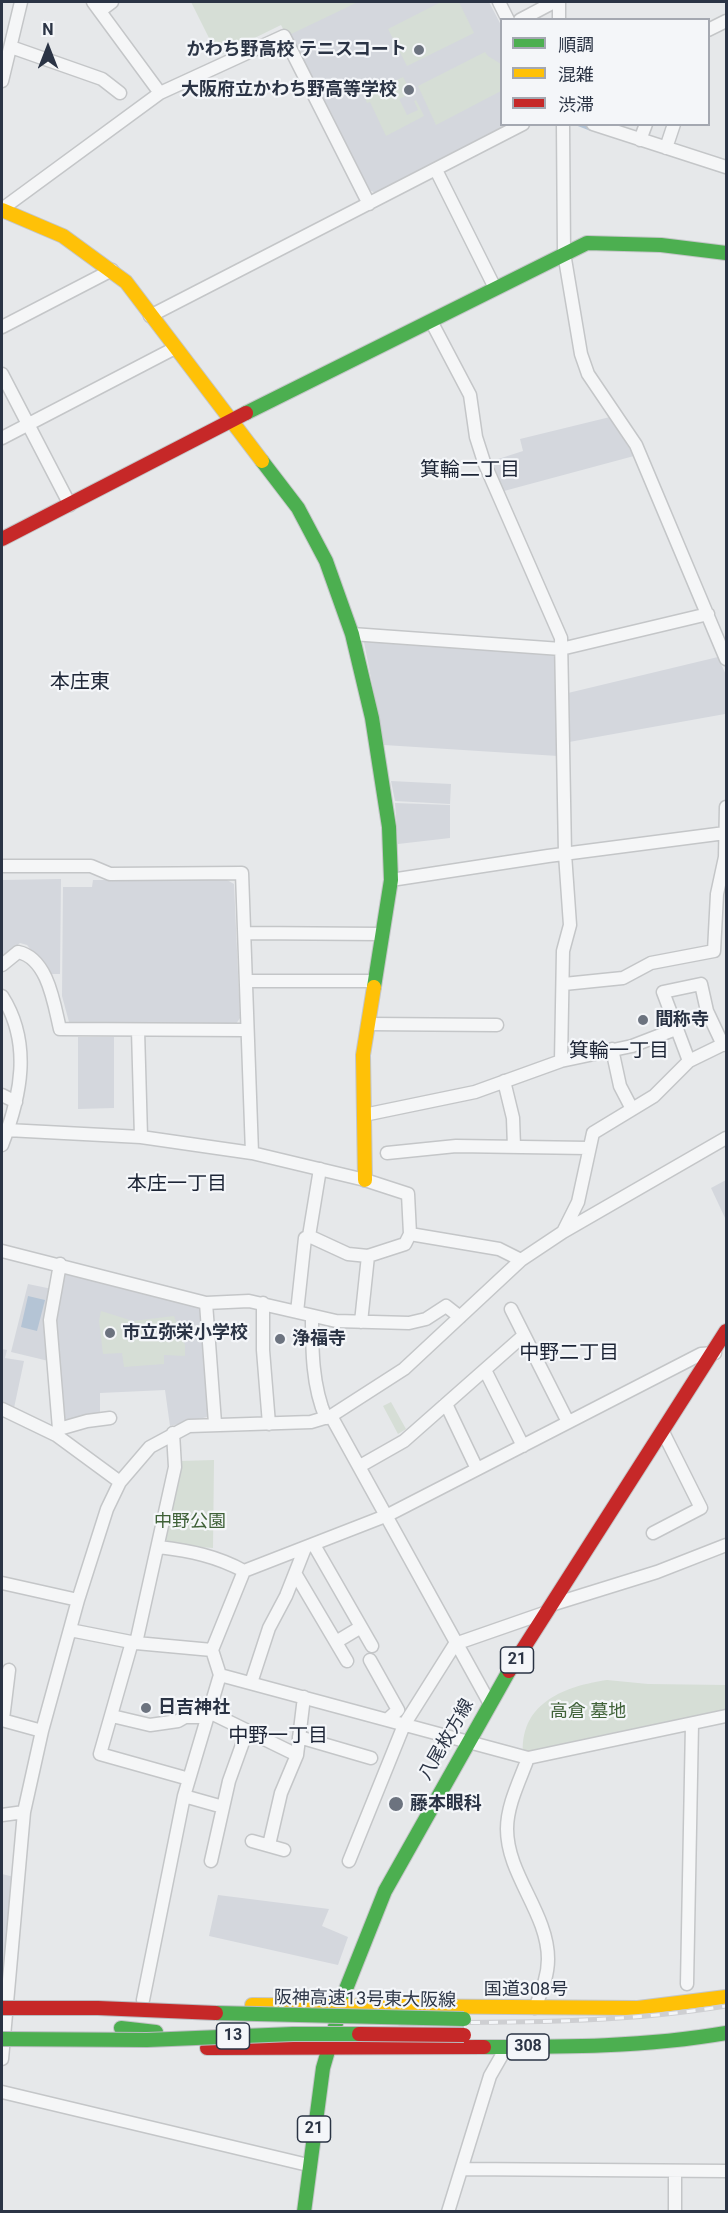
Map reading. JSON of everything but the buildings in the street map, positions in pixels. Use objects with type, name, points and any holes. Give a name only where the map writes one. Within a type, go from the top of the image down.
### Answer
[{"type":"main road","points":[[2,210],[63,236],[126,282],[298,507],[326,561],[352,634],[374,730],[389,827],[391,880],[363,1055],[365,1180]]},
{"type":"main road","points":[[2,539],[232,420],[587,243],[661,245],[726,253]]},
{"type":"main road","name":"八尾枚方線","points":[[304,2211],[308,2165],[329,2048],[340,2006],[385,1891],[466,1740],[489,1702],[726,1331]]},
{"type":"main road","name":"国道308号","points":[[3,2003],[143,2000],[254,2005],[638,2008],[726,1997]]},
{"type":"main road","name":"阪神高速13号東大阪線","points":[[3,2003],[294,2017],[464,2019],[626,2016],[726,2004]]},
{"type":"main road","points":[[2,2028],[121,2024],[254,2005]]},
{"type":"main road","points":[[2,2019],[121,2024],[274,2048]]},
{"type":"main road","name":"阪神高速13号東大阪線","points":[[2,2039],[100,2040],[292,2034],[567,2034],[626,2031],[726,2019]]},
{"type":"main road","name":"308","points":[[2,2048],[506,2048],[645,2044],[681,2041],[726,2033]]},
{"type":"street","points":[[2,81],[19,2]]},
{"type":"street","points":[[112,2],[97,6],[160,93]]},
{"type":"street","points":[[499,2],[507,18]]},
{"type":"street","points":[[524,18],[554,2]]},
{"type":"street","points":[[559,2],[559,18]]},
{"type":"street","points":[[710,29],[725,24]]},
{"type":"street","points":[[2,210],[160,93],[284,36],[369,204]]},
{"type":"street","points":[[11,47],[102,79],[120,93]]},
{"type":"street","points":[[150,316],[519,126]]},
{"type":"street","points":[[563,126],[564,254],[581,354],[588,374],[636,445],[726,659]]},
{"type":"street","points":[[601,126],[726,167]]},
{"type":"street","points":[[640,140],[645,126]]},
{"type":"street","points":[[666,148],[673,126]]},
{"type":"street","points":[[436,170],[495,288]]},
{"type":"street","points":[[2,327],[112,270]]},
{"type":"street","points":[[431,321],[470,395],[476,437],[484,462],[561,638],[565,854],[570,925],[563,951],[561,1061]]},
{"type":"street","points":[[2,438],[175,348]]},
{"type":"street","points":[[2,374],[70,504]]},
{"type":"street","points":[[352,634],[561,649],[708,614]]},
{"type":"street","points":[[564,984],[623,978],[651,963],[714,951],[717,894],[726,857],[726,807]]},
{"type":"street","points":[[391,880],[725,833]]},
{"type":"street","points":[[2,866],[91,866],[110,874],[242,873],[252,1153]]},
{"type":"street","points":[[244,933],[382,934]]},
{"type":"street","points":[[2,965],[18,952],[27,954],[45,976],[60,1029],[246,1030]]},
{"type":"street","points":[[246,981],[375,981]]},
{"type":"street","points":[[562,1232],[578,1202],[592,1133],[654,1096],[689,1061],[725,1044],[707,1011],[701,984],[663,992],[689,1061]]},
{"type":"street","points":[[2,996],[14,1014],[20,1038],[19,1083],[16,1102],[4,1136],[141,1137],[252,1153],[320,1168],[408,1194],[410,1234],[405,1244],[368,1256],[348,1254],[309,1236]]},
{"type":"street","points":[[368,1024],[497,1025]]},
{"type":"street","points":[[364,1115],[476,1092],[561,1061],[632,1046],[676,1029]]},
{"type":"street","points":[[138,1030],[141,1137]]},
{"type":"street","points":[[612,1049],[620,1086],[632,1109]]},
{"type":"street","points":[[504,1081],[513,1118],[514,1147]]},
{"type":"street","points":[[2,1095],[16,1102]]},
{"type":"street","points":[[2,2059],[3,2003],[24,1812],[42,1731],[78,1600],[107,1509],[120,1482],[150,1447],[172,1433],[189,1426],[215,1423],[311,1422],[329,1417],[404,1369],[520,1260],[562,1232],[726,1138]]},
{"type":"street","points":[[387,1153],[456,1146],[588,1148]]},
{"type":"street","points":[[297,1312],[305,1238],[309,1236],[320,1168]]},
{"type":"street","points":[[410,1234],[499,1249],[520,1260]]},
{"type":"street","points":[[2,1251],[136,1284],[151,1291],[206,1303],[263,1303],[312,1316],[361,1322],[408,1323],[426,1319],[446,1306],[460,1317]]},
{"type":"street","points":[[361,1322],[368,1256]]},
{"type":"street","points":[[58,1432],[50,1320],[60,1264]]},
{"type":"street","points":[[206,1303],[215,1423]]},
{"type":"street","points":[[263,1303],[263,1350],[269,1424]]},
{"type":"street","points":[[511,1309],[568,1422]]},
{"type":"street","points":[[312,1316],[312,1358],[320,1404],[360,1466],[455,1644],[489,1702]]},
{"type":"street","points":[[360,1466],[404,1441],[523,1336]]},
{"type":"street","points":[[143,2000],[184,1796],[220,1675],[212,1650],[244,1571],[387,1515],[701,1354],[712,1354],[726,1347]]},
{"type":"street","points":[[485,1370],[523,1446]]},
{"type":"street","points":[[446,1404],[477,1469]]},
{"type":"street","points":[[2,1409],[58,1432],[120,1482]]},
{"type":"street","points":[[58,1432],[87,1421],[110,1418]]},
{"type":"street","points":[[652,1533],[701,1508],[663,1432]]},
{"type":"street","points":[[172,1433],[176,1467],[159,1548],[134,1643],[100,1754],[189,1779]]},
{"type":"street","points":[[349,1861],[404,1725],[455,1644],[726,1545]]},
{"type":"street","points":[[251,1683],[269,1628],[309,1546]]},
{"type":"street","points":[[309,1546],[372,1646]]},
{"type":"street","points":[[159,1548],[202,1553],[219,1558],[244,1571]]},
{"type":"street","points":[[295,1574],[347,1661]]},
{"type":"street","points":[[2,1583],[78,1600]]},
{"type":"street","points":[[336,1642],[361,1627]]},
{"type":"street","points":[[70,1630],[134,1643],[212,1650]]},
{"type":"street","points":[[370,1660],[398,1710],[387,1720]]},
{"type":"street","points":[[9,1670],[2,1720],[42,1731]]},
{"type":"street","points":[[220,1675],[528,1758],[726,1716]]},
{"type":"street","points":[[269,1845],[281,1793],[297,1755],[304,1697]]},
{"type":"street","points":[[112,1716],[150,1725],[178,1721],[185,1717],[208,1715],[297,1755]]},
{"type":"street","points":[[687,1984],[693,1724]]},
{"type":"street","points":[[211,1861],[223,1806],[247,1731]]},
{"type":"street","points":[[299,1737],[371,1758]]},
{"type":"street","points":[[528,1758],[510,1807],[507,1827],[508,1846],[543,1934],[548,1958],[546,1979],[535,2008]]},
{"type":"street","points":[[184,1796],[223,1806]]},
{"type":"street","points":[[2,1815],[24,1812]]},
{"type":"street","points":[[252,1841],[284,1850]]},
{"type":"street","points":[[448,2211],[490,2076],[506,2048]]},
{"type":"street","points":[[2,2092],[308,2165]]},
{"type":"street","points":[[462,2169],[726,2171]]},
{"type":"street","points":[[675,2171],[675,2211]]},
{"type":"shaded area","name":"大阪府立かわち野高等学校","points":[[192,2],[489,2],[500,23],[500,126],[509,126],[378,194],[369,190],[282,25]]},
{"type":"shaded area","points":[[610,417],[634,456],[504,491],[492,461],[523,451],[520,439]]},
{"type":"shaded area","points":[[363,637],[555,651],[558,756],[384,745]]},
{"type":"shaded area","points":[[718,657],[726,675],[725,714],[569,742],[568,693]]},
{"type":"shaded area","points":[[391,781],[451,784],[450,804],[395,801]]},
{"type":"shaded area","points":[[395,803],[450,805],[450,838],[398,844]]},
{"type":"shaded area","points":[[61,879],[60,974],[51,974],[27,945],[20,943],[2,956],[2,880]]},
{"type":"shaded area","points":[[93,880],[227,880],[234,884],[240,1018],[236,1024],[69,1022],[62,996],[63,887],[92,887]]},
{"type":"shaded area","points":[[78,1037],[114,1037],[114,1108],[78,1109]]},
{"type":"shaded area","points":[[726,1180],[726,1220],[711,1188]]},
{"type":"shaded area","name":"市立弥栄小学校","points":[[67,1270],[197,1305],[203,1313],[211,1416],[170,1426],[165,1390],[100,1393],[100,1417],[64,1420],[57,1363],[11,1352],[28,1284],[57,1290],[62,1273]]},
{"type":"shaded area","points":[[2,1349],[7,1350],[5,1358],[24,1361],[14,1408],[2,1403]]},
{"type":"shaded area","points":[[2,1874],[14,1877],[6,1975],[2,1974]]},
{"type":"shaded area","points":[[218,1895],[329,1909],[322,1926],[348,1937],[338,1965],[209,1936]]},
{"type":"green space","points":[[191,2],[358,2],[287,36],[281,25],[218,56]]},
{"type":"green space","name":"かわち野高校 テニスコート","points":[[441,2],[459,2],[474,33],[407,66],[388,29]]},
{"type":"green space","points":[[485,52],[500,63],[500,92],[436,125],[418,86]]},
{"type":"green space","points":[[403,77],[412,93],[399,99],[407,115],[418,110],[414,101],[416,100],[424,116],[386,136],[370,102],[367,103],[364,96]]},
{"type":"green space","points":[[101,1311],[133,1321],[174,1316],[185,1345],[185,1356],[164,1355],[164,1364],[124,1367],[122,1353],[103,1354],[99,1321]]},
{"type":"green space","points":[[391,1402],[406,1429],[398,1434],[383,1406]]},
{"type":"green space","name":"中野公園","points":[[214,1460],[213,1548],[172,1545],[164,1538],[180,1461]]},
{"type":"green space","name":"高倉 墓地","points":[[607,1680],[648,1684],[726,1685],[726,1711],[534,1753],[523,1752],[524,1735],[530,1720],[538,1709],[562,1692]]},
{"type":"water","points":[[28,1296],[45,1300],[37,1331],[21,1327]]},
{"type":"waterway","points":[[582,126],[590,129]]},
{"type":"railway","points":[[399,2023],[604,2019],[726,2006]]},
{"type":"traffic: fast","points":[[246,413],[587,243],[661,245],[726,253]]},
{"type":"traffic: fast","points":[[262,461],[298,508],[326,561],[352,634],[372,718],[389,827],[391,880],[374,987]]},
{"type":"traffic: fast","points":[[304,2212],[323,2068],[346,1989],[385,1891],[509,1671]]},
{"type":"traffic: fast","points":[[216,2013],[464,2019]]},
{"type":"traffic: fast","points":[[121,2028],[156,2032]]},
{"type":"traffic: fast","points":[[484,2047],[635,2044],[726,2033]]},
{"type":"traffic: fast","points":[[2,2039],[147,2040],[293,2034],[359,2034]]},
{"type":"traffic: slow","points":[[2,210],[63,236],[126,282],[262,461]]},
{"type":"traffic: slow","points":[[365,1180],[363,1055],[374,987]]},
{"type":"traffic: slow","points":[[252,2005],[638,2008],[726,1997]]},
{"type":"traffic: jam","points":[[2,539],[246,413]]},
{"type":"traffic: jam","points":[[509,1671],[726,1331]]},
{"type":"traffic: jam","points":[[2,2008],[98,2008],[216,2013]]},
{"type":"traffic: jam","points":[[359,2034],[464,2035]]},
{"type":"traffic: jam","points":[[207,2048],[484,2047]]},
{"type":"place","name":"かわち野高校 テニスコート","points":[[419,50]]},
{"type":"place","name":"大阪府立かわち野高等学校","points":[[409,90]]},
{"type":"place","name":"間称寺","points":[[643,1020]]},
{"type":"place","name":"市立弥栄小学校","points":[[110,1333]]},
{"type":"place","name":"浄福寺","points":[[280,1339]]},
{"type":"place","name":"日吉神社","points":[[146,1708]]},
{"type":"place","name":"藤本眼科","points":[[396,1804]]},
{"type":"district","name":"箕輪二丁目","points":[[470,471]]},
{"type":"district","name":"本庄東","points":[[80,683]]},
{"type":"district","name":"箕輪一丁目","points":[[619,1052]]},
{"type":"district","name":"本庄一丁目","points":[[177,1185]]},
{"type":"district","name":"中野二丁目","points":[[569,1354]]},
{"type":"district","name":"中野一丁目","points":[[278,1737]]}]
